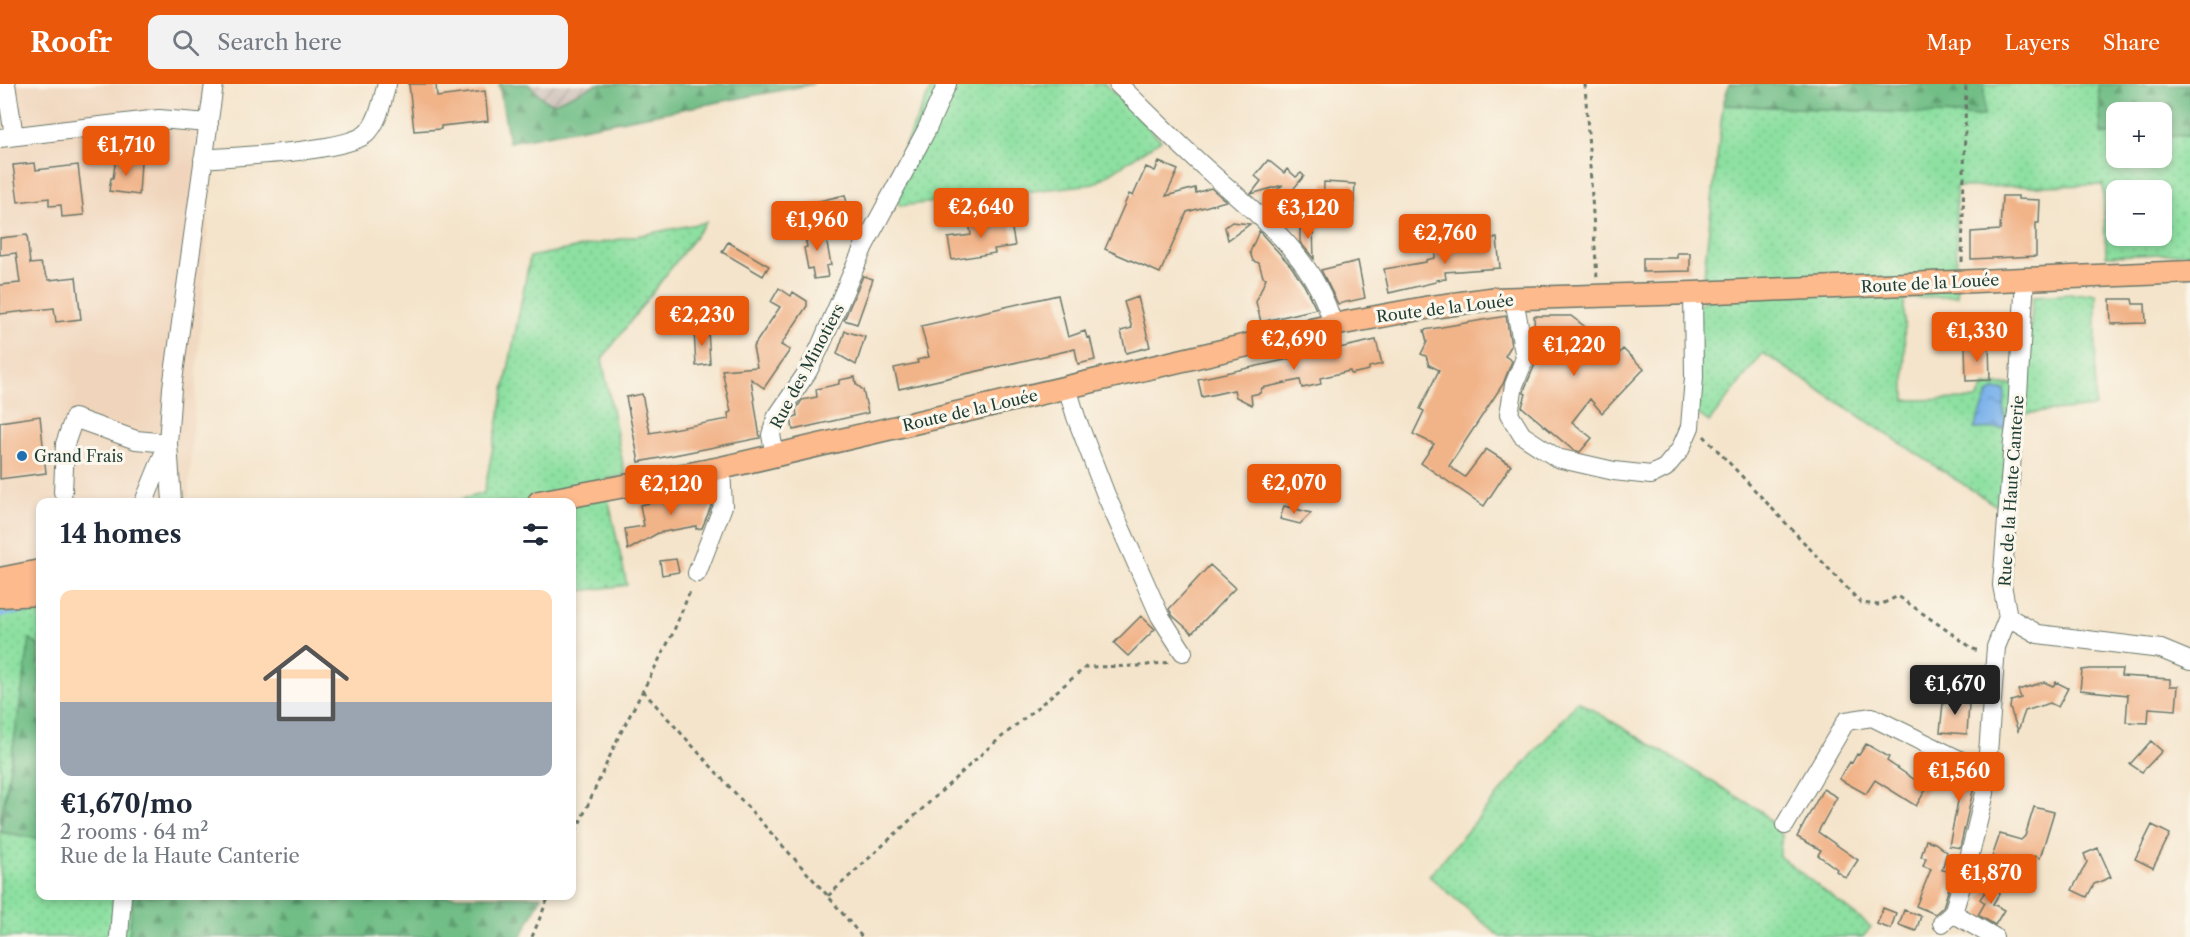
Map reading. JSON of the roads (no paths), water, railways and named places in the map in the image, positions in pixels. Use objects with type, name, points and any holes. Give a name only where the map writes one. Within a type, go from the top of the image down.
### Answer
[{"type":"main road","name":"Route de la Louée","points":[[560,498],[721,468],[1333,325],[1425,308],[1490,299],[1694,293],[2190,272]]},
{"type":"main road","points":[[0,579],[36,572]]},
{"type":"main road","points":[[0,596],[36,594]]},
{"type":"street","points":[[6,84],[7,137],[159,119],[208,123]]},
{"type":"street","points":[[172,498],[168,443],[172,388],[214,84]]},
{"type":"street","points":[[203,159],[297,151],[353,141],[366,134],[377,118],[387,84]]},
{"type":"street","name":"Rue des Minotiers","points":[[775,455],[771,435],[776,418],[808,371],[864,246],[921,140],[947,84]]},
{"type":"street","points":[[1118,84],[1209,171],[1283,237],[1323,292],[1333,325]]},
{"type":"street","name":"Rue de la Haute Canterie","points":[[2008,617],[2002,585],[2017,412],[2025,278]]},
{"type":"street","points":[[1514,299],[1525,358],[1514,385],[1509,414],[1522,435],[1557,458],[1614,471],[1652,476],[1665,468],[1680,450],[1690,427],[1694,377],[1694,293]]},
{"type":"street","points":[[1067,387],[1106,495],[1160,616],[1183,651]]},
{"type":"street","points":[[63,492],[65,444],[74,418],[136,440],[168,443]]},
{"type":"street","points":[[146,498],[168,443]]},
{"type":"street","points":[[697,573],[723,506],[721,468]]},
{"type":"street","points":[[1994,937],[1948,918],[1966,870],[1985,793],[1996,647],[2008,617],[2038,634],[2161,649],[2190,661]]},
{"type":"street","points":[[1785,825],[1846,721],[1872,717],[1986,773]]},
{"type":"street","points":[[119,937],[122,900]]},
{"type":"water","points":[[1994,390],[2005,390],[2005,428],[1974,429],[1989,393]]},
{"type":"water","points":[[1321,473],[1324,487],[1282,497],[1278,483]]},
{"type":"waterway","points":[[0,615],[25,611]]},
{"type":"place","name":"Grand Frais","points":[[22,456]]}]
